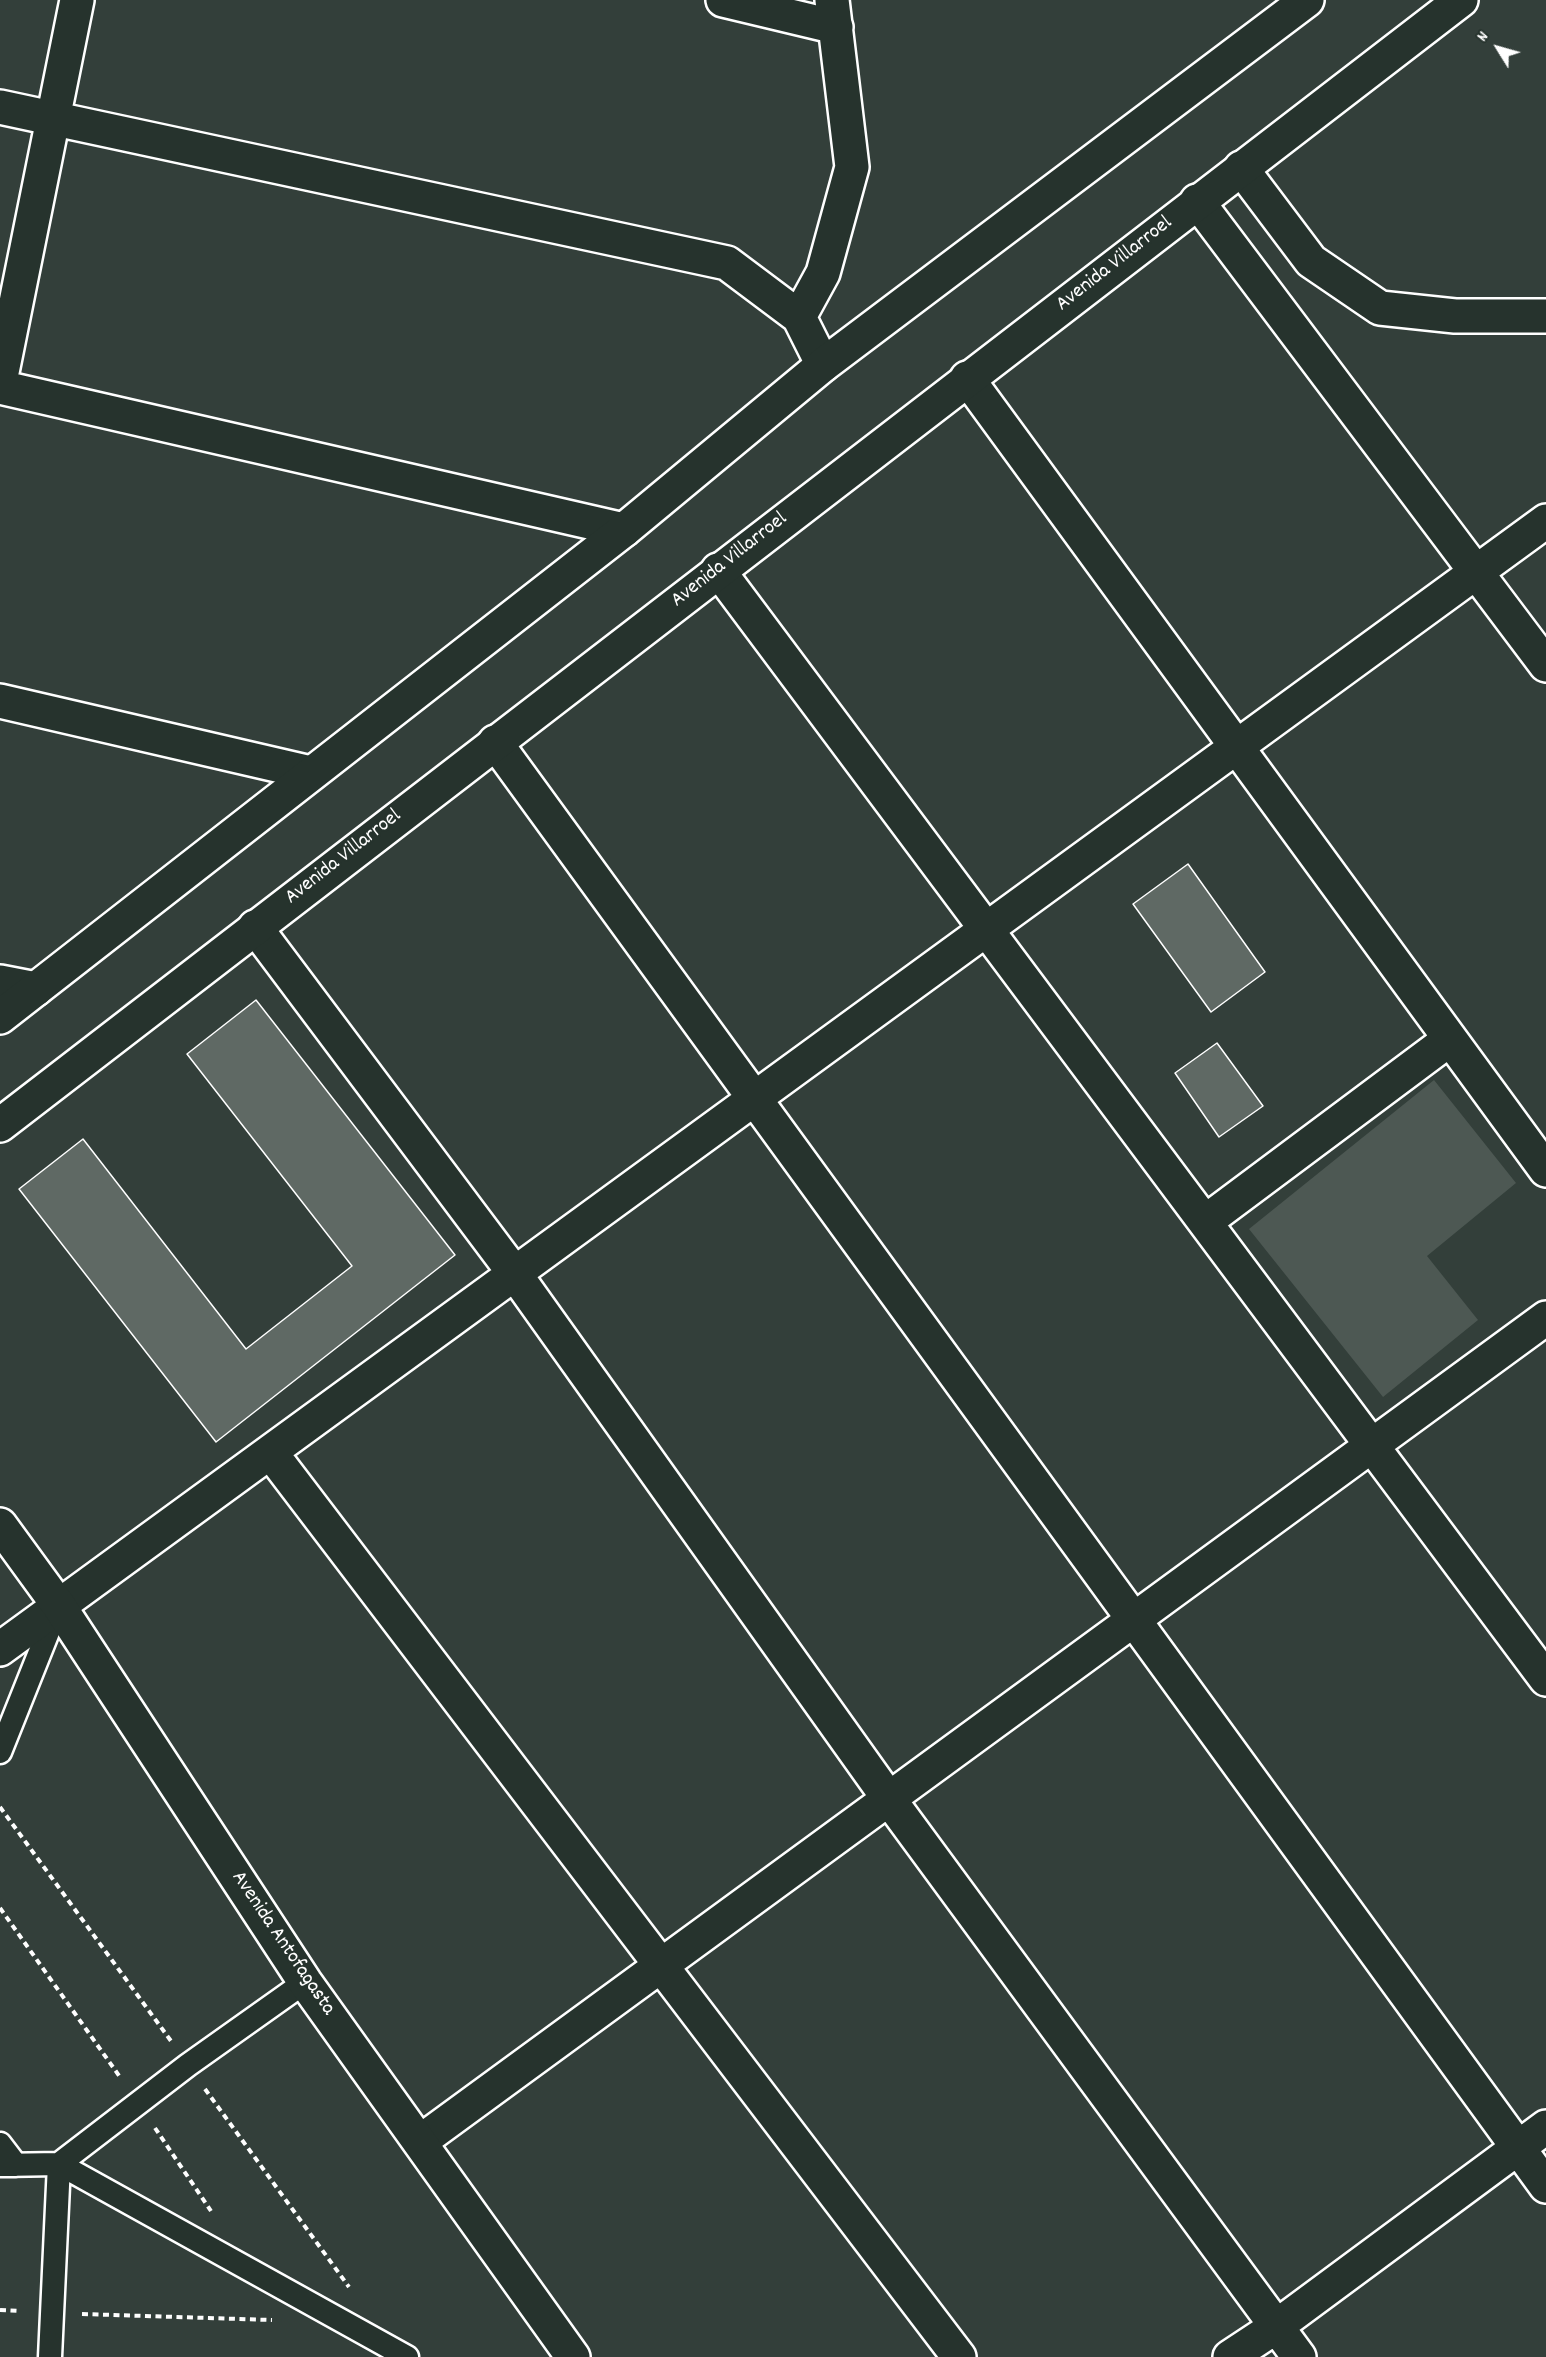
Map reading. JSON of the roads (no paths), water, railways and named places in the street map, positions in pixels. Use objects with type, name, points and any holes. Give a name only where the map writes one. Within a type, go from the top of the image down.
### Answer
[{"type":"street","points":[[0,382],[77,0]]},
{"type":"street","points":[[723,0],[834,14],[852,167],[824,273],[799,317]]},
{"type":"street","points":[[0,1017],[624,530],[823,365],[1307,0]]},
{"type":"street","name":"Avenida Villarroel","points":[[0,1125],[967,378],[1461,0]]},
{"type":"street","points":[[0,107],[727,262],[799,317],[823,365]]},
{"type":"street","points":[[1241,168],[1311,261],[1380,308],[1455,316],[1546,316]]},
{"type":"street","points":[[1197,201],[1546,665]]},
{"type":"street","points":[[967,378],[1546,1170]]},
{"type":"street","points":[[0,387],[624,530]]},
{"type":"street","points":[[0,1649],[1546,521]]},
{"type":"street","points":[[718,570],[1546,1679]]},
{"type":"street","points":[[0,701],[311,773]]},
{"type":"street","points":[[495,742],[1546,2186]]},
{"type":"street","points":[[255,927],[515,1274],[889,1799],[1299,2357]]},
{"type":"street","points":[[0,982],[36,989]]},
{"type":"street","points":[[1205,1222],[1450,1039]]},
{"type":"street","points":[[422,2141],[1546,1317]]},
{"type":"street","points":[[271,1453],[959,2357]]},
{"type":"street","name":"Avenida Antofagasta","points":[[0,1525],[59,1606],[305,1982],[422,2141],[573,2357]]},
{"type":"street","points":[[1230,2357],[1277,2326],[1546,2127]]},
{"type":"lane","points":[[0,1752],[59,1606]]},
{"type":"lane","points":[[50,2357],[59,2164],[188,2065],[305,1982]]},
{"type":"lane","points":[[0,2144],[8,2165],[59,2164],[407,2357]]}]
